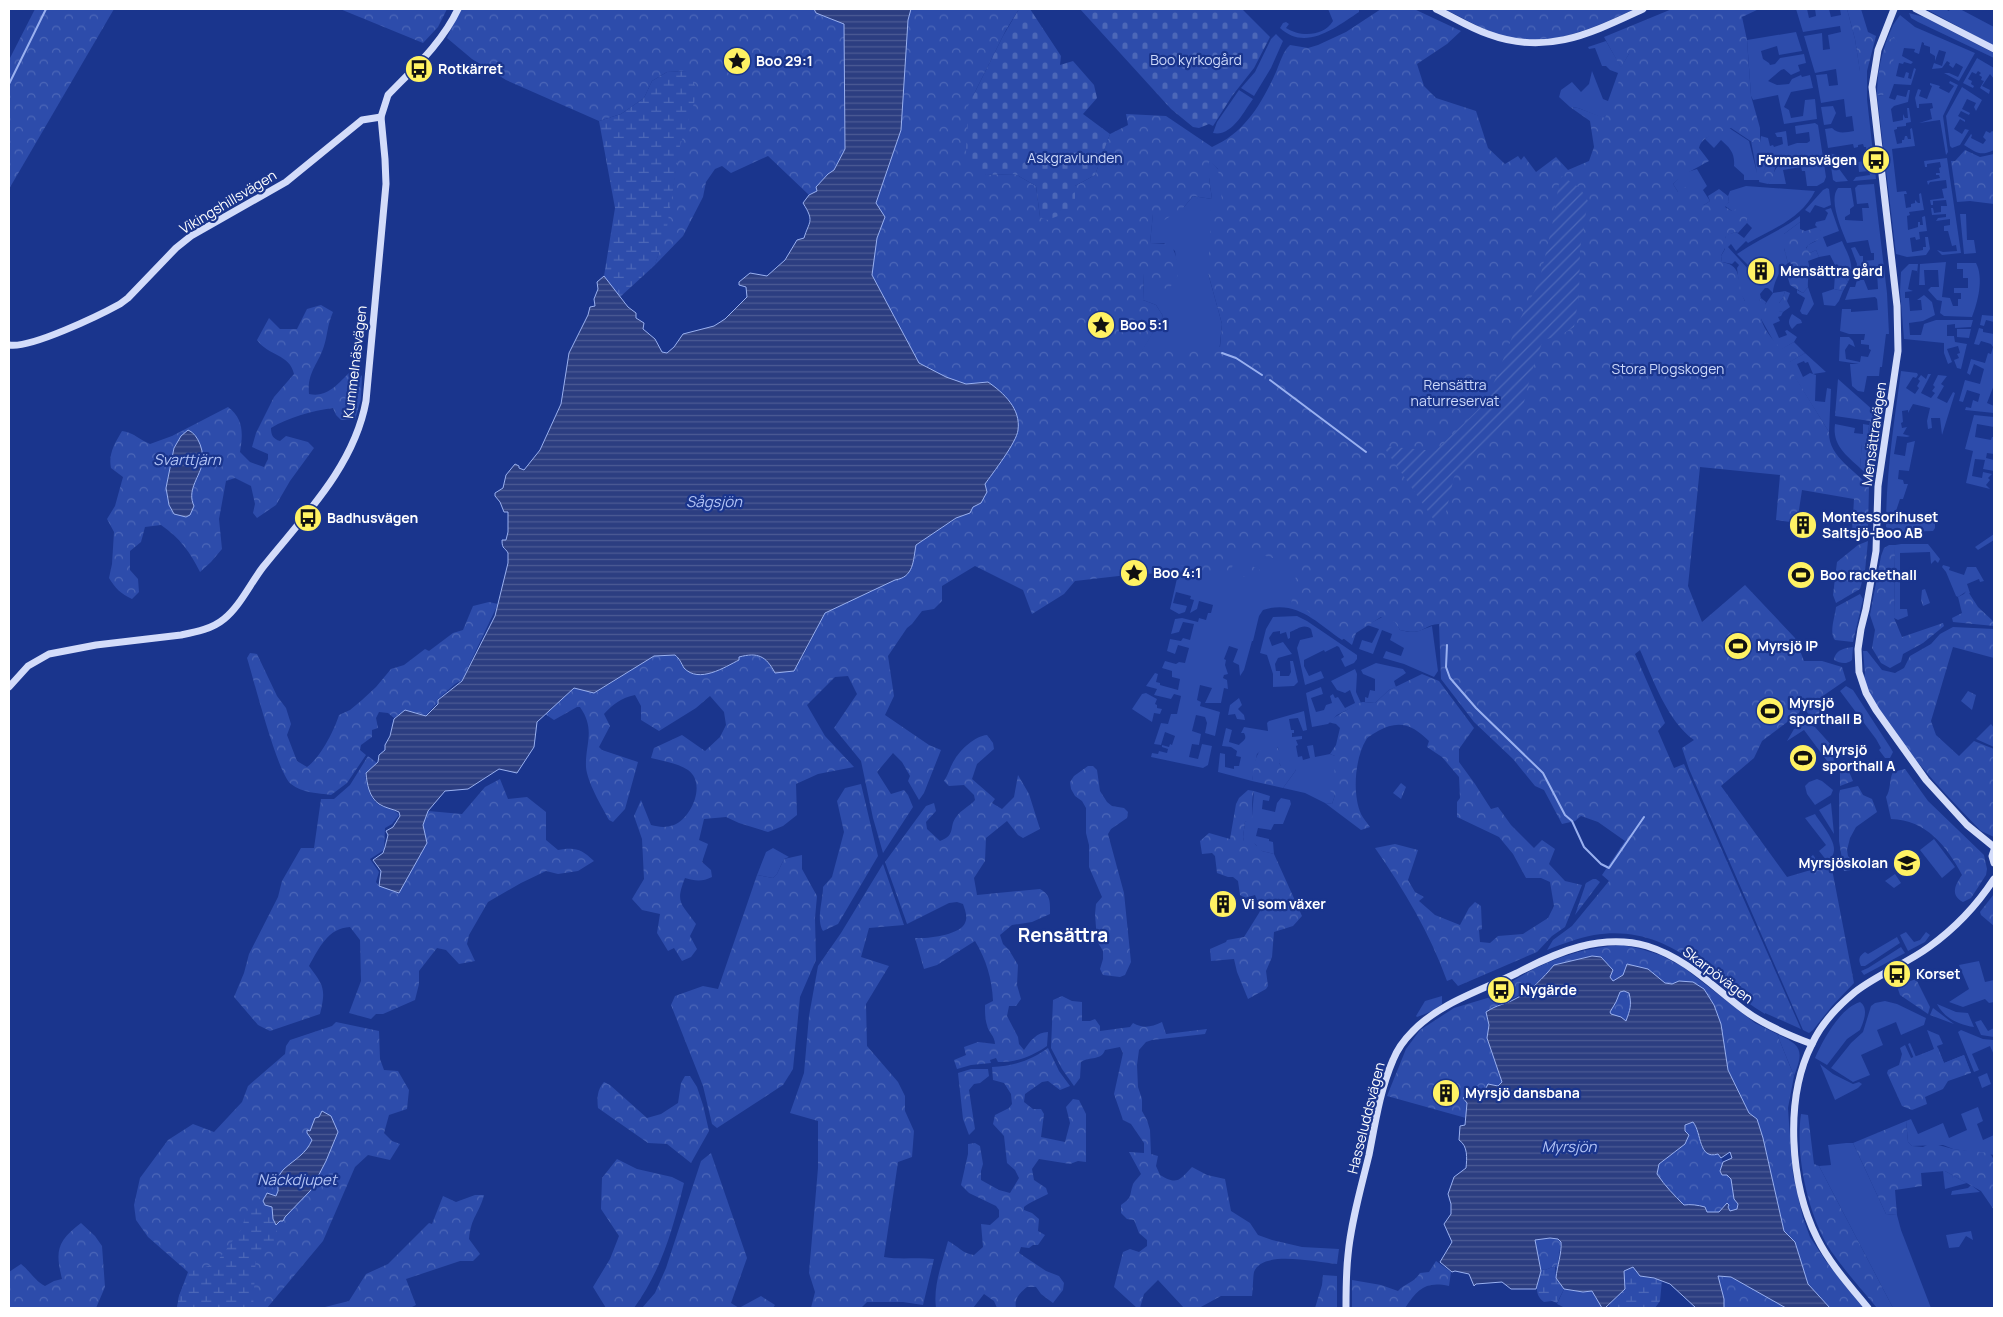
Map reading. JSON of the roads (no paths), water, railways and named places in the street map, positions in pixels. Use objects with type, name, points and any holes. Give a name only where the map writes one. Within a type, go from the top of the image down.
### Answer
[{"type":"street","name":"Kummelnäsvägen","points":[[9,687],[28,666],[49,654],[96,645],[181,635],[215,625],[224,619],[234,608],[327,486],[354,442],[366,400],[386,184],[386,159],[381,117],[388,94],[438,43],[450,26],[458,9]]},
{"type":"street","points":[[1436,9],[1487,34],[1510,41],[1537,44],[1552,43],[1585,35],[1643,9]]},
{"type":"street","name":"Mensättravägen","points":[[1894,9],[1878,50],[1872,87],[1897,306],[1898,351],[1878,486],[1876,551],[1861,629],[1859,672],[1866,694],[1926,780],[1967,825],[1994,848]]},
{"type":"street","points":[[1916,9],[1994,48]]},
{"type":"street","name":"Vikingshillsvägen","points":[[9,345],[21,345],[36,340],[120,304],[176,248],[191,236],[286,182],[362,120],[381,117]]},
{"type":"street","points":[[1994,848],[1992,856],[1994,863]]},
{"type":"street","points":[[1868,1308],[1836,1269],[1818,1240],[1806,1215],[1800,1189],[1796,1156],[1794,1110],[1800,1073],[1812,1044],[1835,1011],[1857,991],[1933,944],[1970,911],[1994,879]]},
{"type":"street","name":"Skarpövägen","points":[[1574,947],[1621,942],[1646,946],[1666,953],[1698,972],[1756,1018],[1812,1044]]},
{"type":"street","name":"Hasseluddsvägen","points":[[1346,1308],[1347,1270],[1351,1235],[1379,1108],[1393,1059],[1404,1040],[1427,1019],[1450,1005],[1574,947]]},
{"type":"water","name":"Sågsjön","points":[[814,9],[911,9],[908,20],[901,130],[876,203],[885,217],[877,238],[872,275],[919,363],[946,377],[966,384],[988,382],[1005,396],[1014,408],[1018,422],[1017,435],[1004,458],[985,484],[987,492],[981,503],[973,507],[970,513],[956,518],[916,545],[912,567],[906,576],[825,613],[794,671],[775,673],[765,659],[751,655],[739,657],[739,660],[712,673],[697,674],[690,673],[684,668],[675,655],[654,656],[594,693],[574,688],[537,722],[534,747],[517,773],[499,769],[468,789],[445,791],[428,811],[423,825],[427,843],[399,893],[379,886],[381,871],[373,860],[383,853],[388,835],[386,831],[393,827],[400,816],[399,812],[381,805],[373,798],[368,786],[366,773],[378,762],[379,755],[385,750],[394,719],[405,710],[426,716],[438,704],[438,700],[462,681],[495,616],[508,563],[508,553],[503,547],[502,540],[506,540],[508,532],[508,512],[504,512],[495,493],[503,488],[506,475],[515,464],[524,470],[540,450],[561,404],[569,353],[588,315],[590,307],[595,306],[594,299],[598,289],[597,282],[604,276],[628,307],[636,313],[636,318],[644,323],[643,329],[655,339],[662,352],[667,353],[683,334],[714,326],[725,319],[747,297],[746,287],[739,285],[739,282],[750,273],[767,276],[785,260],[797,240],[804,238],[810,218],[803,203],[809,195],[817,191],[816,187],[834,170],[845,149],[844,24],[816,13]]},
{"type":"water","name":"Svarttjärn","points":[[188,430],[198,440],[202,450],[203,461],[192,490],[194,506],[190,515],[186,517],[174,514],[169,505],[166,488],[174,448],[181,436]]},
{"type":"water","name":"Myrsjön","points":[[1592,956],[1601,957],[1613,970],[1610,977],[1613,981],[1623,975],[1627,964],[1648,969],[1665,983],[1693,982],[1704,989],[1714,1005],[1721,1024],[1728,1070],[1749,1113],[1757,1119],[1784,1231],[1795,1242],[1808,1284],[1830,1308],[1786,1308],[1731,1277],[1718,1276],[1724,1299],[1724,1308],[1696,1308],[1670,1284],[1654,1278],[1640,1276],[1633,1267],[1624,1271],[1625,1289],[1605,1308],[1602,1308],[1592,1291],[1583,1292],[1564,1289],[1556,1278],[1561,1242],[1558,1239],[1550,1238],[1535,1240],[1541,1271],[1536,1289],[1511,1289],[1502,1282],[1476,1284],[1474,1286],[1469,1274],[1452,1272],[1440,1262],[1452,1242],[1444,1224],[1451,1214],[1448,1194],[1454,1177],[1466,1168],[1467,1156],[1464,1146],[1459,1140],[1460,1126],[1465,1125],[1467,1103],[1463,1098],[1466,1095],[1482,1096],[1488,1084],[1498,1086],[1502,1082],[1487,1038],[1489,1025],[1486,1012],[1521,996],[1554,965]],"holes":[[[1620,992],[1629,993],[1630,1001],[1626,1021],[1610,1012]],[[1693,1122],[1701,1144],[1707,1153],[1712,1155],[1718,1154],[1721,1158],[1730,1152],[1732,1158],[1723,1162],[1720,1171],[1722,1175],[1727,1175],[1731,1179],[1734,1199],[1738,1204],[1737,1209],[1730,1211],[1727,1203],[1719,1212],[1707,1212],[1705,1207],[1684,1205],[1657,1174],[1659,1164],[1685,1144],[1689,1135],[1685,1131],[1685,1125]]]},
{"type":"water","name":"Näckdjupet","points":[[322,1111],[331,1116],[338,1132],[311,1190],[283,1221],[276,1225],[273,1219],[272,1207],[265,1205],[263,1201],[267,1193],[276,1196],[278,1186],[272,1185],[284,1169],[310,1145],[312,1140],[307,1130],[310,1131],[315,1118],[319,1117]]},
{"type":"waterway","points":[[9,84],[46,9]]},
{"type":"waterway","points":[[1222,353],[1236,358],[1262,375]]},
{"type":"waterway","points":[[1270,380],[1366,452]]},
{"type":"waterway","points":[[1447,645],[1446,667],[1450,678],[1476,708],[1543,773],[1565,815],[1572,821],[1584,847],[1601,864],[1609,868],[1644,817]]},
{"type":"place","name":"Boo 29:1","points":[[737,61]]},
{"type":"place","name":"Rotkärret","points":[[419,69]]},
{"type":"place","name":"Förmansvägen","points":[[1876,160]]},
{"type":"place","name":"Mensättra gård","points":[[1761,271]]},
{"type":"place","name":"Boo 5:1","points":[[1101,325]]},
{"type":"place","name":"Badhusvägen","points":[[308,518]]},
{"type":"place","name":"Montessorihuset Saltsjö-Boo AB","points":[[1803,525]]},
{"type":"place","name":"Boo 4:1","points":[[1134,573]]},
{"type":"place","name":"Boo rackethall","points":[[1801,575]]},
{"type":"place","name":"Myrsjö IP","points":[[1738,646]]},
{"type":"place","name":"Myrsjö sporthall B","points":[[1770,711]]},
{"type":"place","name":"Myrsjö sporthall A","points":[[1803,758]]},
{"type":"place","name":"Myrsjöskolan","points":[[1907,863]]},
{"type":"place","name":"Vi som växer","points":[[1223,904]]},
{"type":"place","name":"Korset","points":[[1897,974]]},
{"type":"place","name":"Nygärde","points":[[1501,990]]},
{"type":"place","name":"Myrsjö dansbana","points":[[1446,1093]]},
{"type":"district","name":"Rensättra","points":[[1063,935]]},
{"type":"park label","name":"Boo kyrkogård","points":[[1196,60]]},
{"type":"park label","name":"Askgravlunden","points":[[1075,158]]},
{"type":"park label","name":"Stora Plogskogen","points":[[1668,369]]},
{"type":"park label","name":"Rensättra naturreservat","points":[[1455,394]]}]
